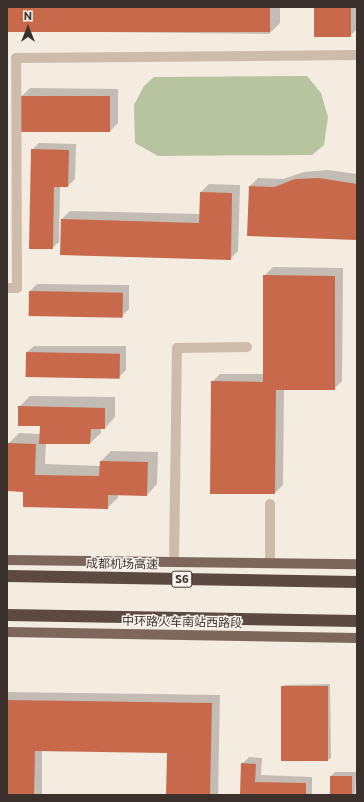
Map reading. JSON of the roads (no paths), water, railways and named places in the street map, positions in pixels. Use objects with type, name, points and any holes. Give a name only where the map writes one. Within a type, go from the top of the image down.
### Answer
[{"type":"highway","name":"成都机场高速","points":[[7,576],[357,582]]},
{"type":"highway","points":[[7,615],[357,621]]},
{"type":"main road","points":[[7,560],[357,564]]},
{"type":"main road","name":"中环路火车南站西路段","points":[[7,632],[357,638]]},
{"type":"street","points":[[7,288],[17,288],[16,58],[357,55]]},
{"type":"street","points":[[174,562],[177,348],[247,347]]},
{"type":"street","points":[[270,504],[270,563]]}]
